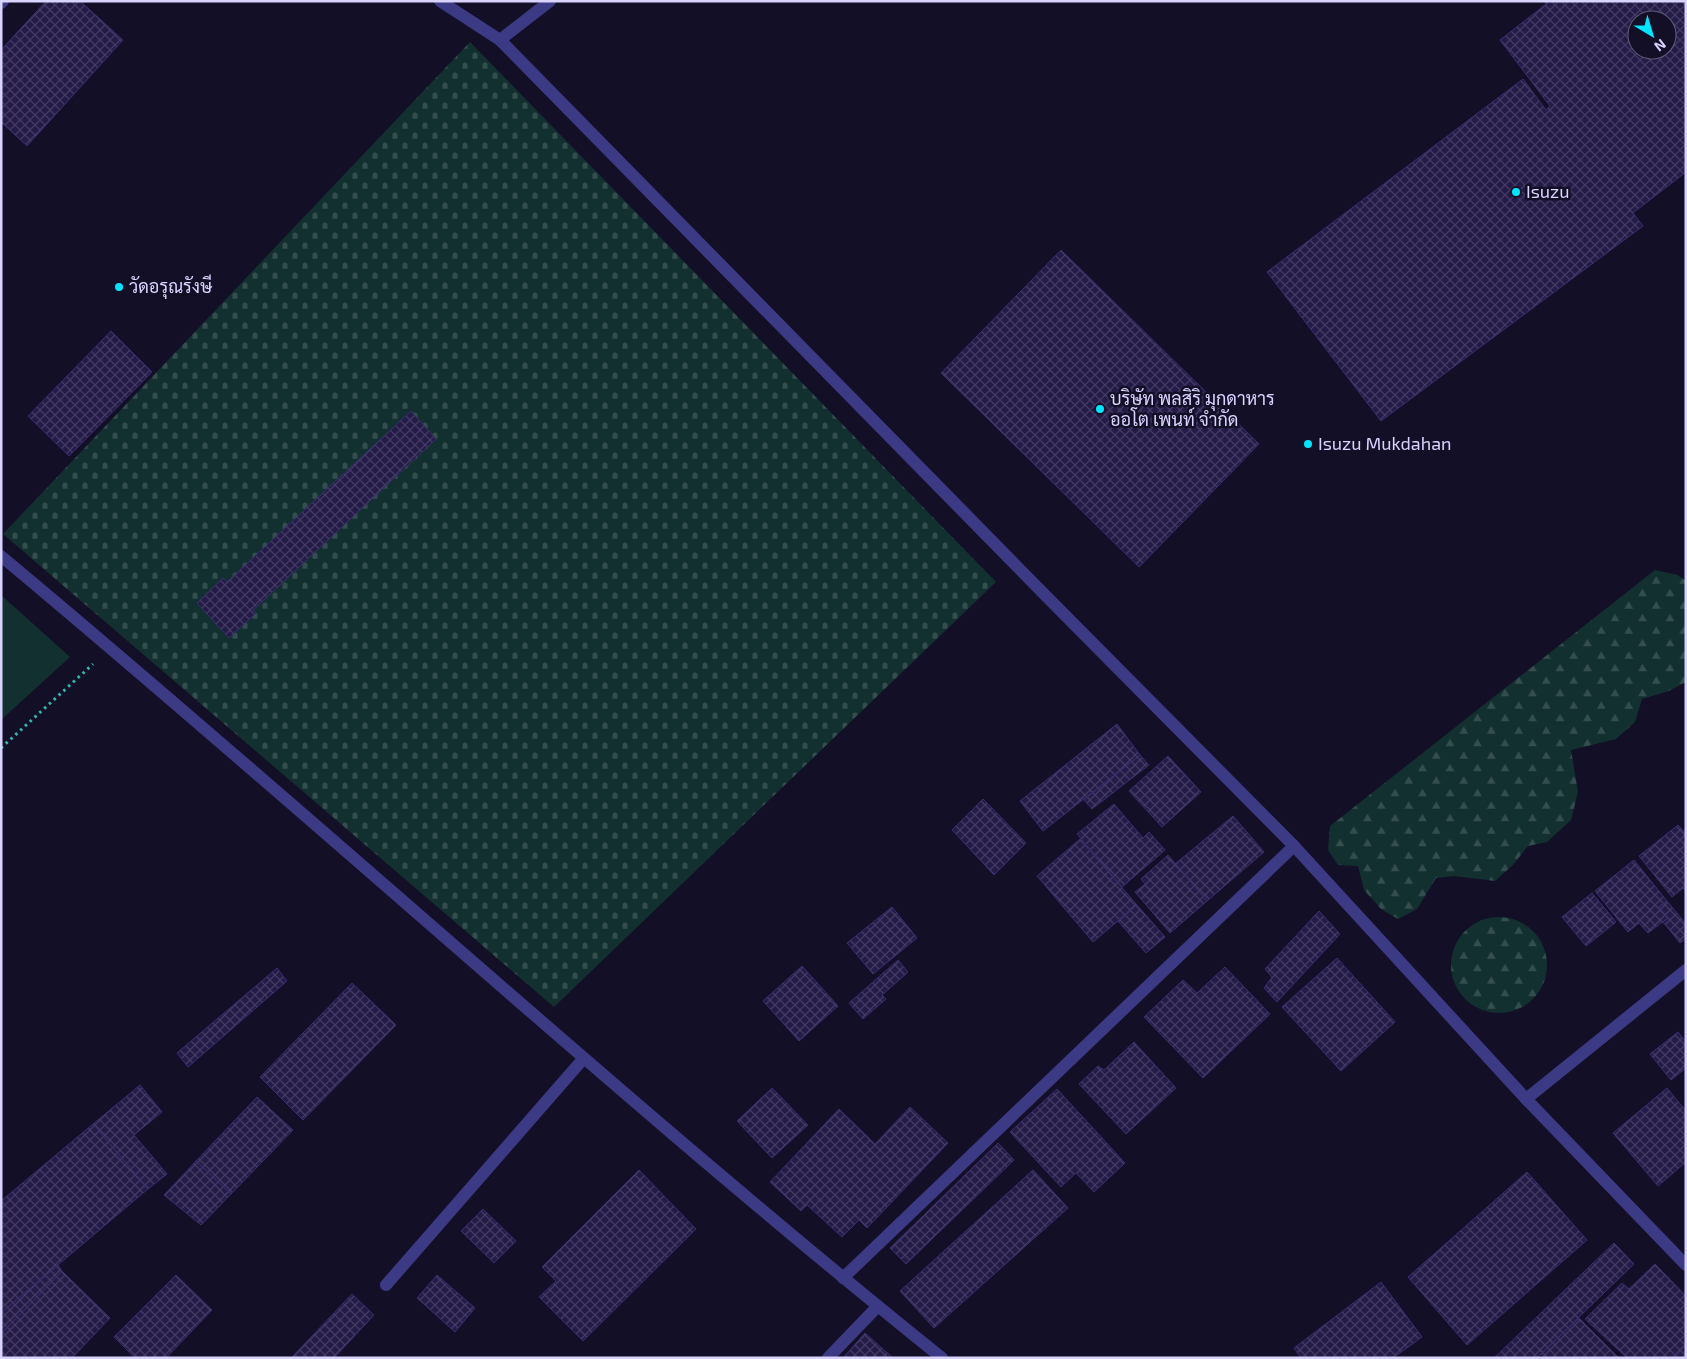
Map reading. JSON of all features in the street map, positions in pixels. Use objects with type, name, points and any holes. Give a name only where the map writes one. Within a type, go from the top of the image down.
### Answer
[{"type":"street","points":[[440,1],[500,40],[1294,846],[1526,1099],[1686,1265]]},
{"type":"street","points":[[500,40],[550,1]]},
{"type":"street","points":[[1,556],[111,648],[584,1058],[843,1278],[942,1358]]},
{"type":"street","points":[[843,1278],[1294,846]]},
{"type":"street","points":[[1526,1099],[1686,970]]},
{"type":"street","points":[[386,1285],[584,1058]]},
{"type":"street","points":[[828,1358],[878,1306]]},
{"type":"path","points":[[1,748],[111,648]]},
{"type":"green space","points":[[470,42],[996,582],[554,1007],[3,534]]},
{"type":"green space","points":[[1655,570],[1678,575],[1686,581],[1686,682],[1669,691],[1642,699],[1635,722],[1616,739],[1571,750],[1578,792],[1571,820],[1547,842],[1528,846],[1513,865],[1495,881],[1455,876],[1436,878],[1417,909],[1398,919],[1381,909],[1364,890],[1358,866],[1338,865],[1328,850],[1330,826]]},
{"type":"green space","points":[[1,595],[70,657],[1,720]]},
{"type":"green space","points":[[1490,917],[1508,917],[1526,925],[1539,938],[1547,956],[1544,984],[1526,1005],[1508,1013],[1490,1013],[1472,1005],[1459,992],[1451,974],[1451,956],[1459,938],[1472,925]]},
{"type":"building","points":[[46,1],[80,1],[123,40],[27,146],[1,122],[1,50]]},
{"type":"building","name":"Isuzu","points":[[1544,1],[1686,1],[1686,172],[1633,213],[1643,226],[1381,421],[1267,272],[1523,79],[1546,110],[1550,106],[1500,40],[1546,4]]},
{"type":"building","name":"บริษัท พลสิริ มุกดาหาร ออโต เพนท์ จำกัด","points":[[1061,250],[1259,444],[1139,567],[941,373]]},
{"type":"building","points":[[111,331],[152,372],[69,456],[28,416]]},
{"type":"building","points":[[411,411],[436,439],[253,610],[256,613],[229,638],[197,603],[223,578],[227,582]]},
{"type":"building","points":[[1117,724],[1140,755],[1043,831],[1020,801]]},
{"type":"building","points":[[1140,755],[1149,765],[1092,809],[1084,800]]},
{"type":"building","points":[[1168,756],[1201,792],[1162,827],[1129,791]]},
{"type":"building","points":[[983,799],[1026,843],[994,875],[952,830]]},
{"type":"building","points":[[1114,804],[1143,838],[1149,832],[1165,850],[1122,887],[1077,834]]},
{"type":"building","points":[[1233,816],[1264,852],[1207,901],[1175,864]]},
{"type":"building","points":[[1678,825],[1686,834],[1686,891],[1683,888],[1672,897],[1639,856]]},
{"type":"building","points":[[1080,839],[1137,905],[1093,942],[1037,876]]},
{"type":"building","points":[[1168,855],[1207,901],[1170,933],[1135,892],[1145,884],[1141,879]]},
{"type":"building","points":[[1634,860],[1667,901],[1659,907],[1668,918],[1648,933],[1639,923],[1628,932],[1595,891]]},
{"type":"building","points":[[1592,893],[1616,922],[1586,946],[1562,917]]},
{"type":"building","points":[[1667,901],[1686,924],[1686,939],[1680,943],[1663,922],[1668,918],[1659,907]]},
{"type":"building","points":[[1137,905],[1165,937],[1146,953],[1118,921]]},
{"type":"building","points":[[892,907],[917,938],[873,974],[847,943]]},
{"type":"building","points":[[1319,911],[1340,934],[1277,1002],[1264,988],[1272,977],[1265,969]]},
{"type":"building","points":[[1337,958],[1395,1022],[1341,1071],[1282,1007]]},
{"type":"building","points":[[898,960],[908,972],[882,995],[886,999],[863,1019],[849,1003]]},
{"type":"building","points":[[802,966],[838,1006],[799,1041],[763,1001]]},
{"type":"building","points":[[1225,967],[1270,1014],[1203,1078],[1144,1017],[1183,980],[1197,993]]},
{"type":"building","points":[[277,968],[287,981],[188,1067],[177,1053]]},
{"type":"building","points":[[352,983],[396,1025],[303,1120],[260,1077]]},
{"type":"building","points":[[1678,1032],[1686,1042],[1686,1068],[1671,1080],[1650,1054]]},
{"type":"building","points":[[1134,1042],[1176,1088],[1126,1134],[1079,1084],[1098,1066],[1104,1070]]},
{"type":"building","points":[[140,1085],[162,1112],[134,1135],[167,1174],[148,1189],[93,1124]]},
{"type":"building","points":[[772,1088],[808,1125],[772,1158],[737,1121]]},
{"type":"building","points":[[1667,1088],[1686,1111],[1686,1162],[1658,1186],[1613,1133]]},
{"type":"building","points":[[1057,1089],[1125,1163],[1094,1192],[1076,1173],[1061,1187],[1010,1132]]},
{"type":"building","points":[[257,1097],[293,1130],[231,1194],[196,1161]]},
{"type":"building","points":[[910,1107],[948,1143],[867,1228],[859,1220],[842,1237],[807,1205],[801,1211],[770,1182],[839,1109],[875,1144]]},
{"type":"building","points":[[93,1124],[148,1189],[1,1313],[1,1201]]},
{"type":"building","points":[[998,1143],[1014,1160],[906,1264],[890,1248]]},
{"type":"building","points":[[196,1161],[231,1194],[201,1225],[164,1195]]},
{"type":"building","points":[[639,1170],[696,1229],[583,1341],[539,1297],[556,1281],[542,1267]]},
{"type":"building","points":[[1033,1170],[1068,1208],[934,1328],[900,1291]]},
{"type":"building","points":[[1527,1172],[1587,1240],[1467,1345],[1408,1277]]},
{"type":"building","points":[[483,1209],[516,1241],[494,1263],[461,1231]]},
{"type":"building","points":[[1614,1243],[1634,1264],[1537,1358],[1494,1358]]},
{"type":"building","points":[[1655,1264],[1686,1296],[1686,1345],[1674,1358],[1627,1358],[1585,1319],[1622,1283],[1629,1289]]},
{"type":"building","points":[[58,1265],[62,1271],[1,1334],[1,1313]]},
{"type":"building","points":[[62,1271],[110,1318],[72,1358],[1,1358],[1,1334]]},
{"type":"building","points":[[176,1275],[212,1310],[166,1358],[135,1358],[114,1337]]},
{"type":"building","points":[[437,1275],[475,1308],[455,1332],[417,1298]]},
{"type":"building","points":[[1381,1282],[1422,1337],[1393,1358],[1301,1358],[1294,1348]]},
{"type":"building","points":[[352,1294],[374,1315],[334,1358],[292,1357]]},
{"type":"building","points":[[1579,1318],[1619,1358],[1545,1358],[1541,1354]]},
{"type":"building","points":[[865,1333],[893,1358],[843,1358]]},
{"type":"building","points":[[1686,1345],[1686,1358],[1674,1358]]},
{"type":"place","name":"Isuzu","points":[[1516,192]]},
{"type":"place","name":"วัดอรุณรังษี","points":[[119,287]]},
{"type":"place","name":"บริษัท พลสิริ มุกดาหาร ออโต เพนท์ จำกัด","points":[[1100,409]]},
{"type":"place","name":"Isuzu Mukdahan","points":[[1308,444]]}]
